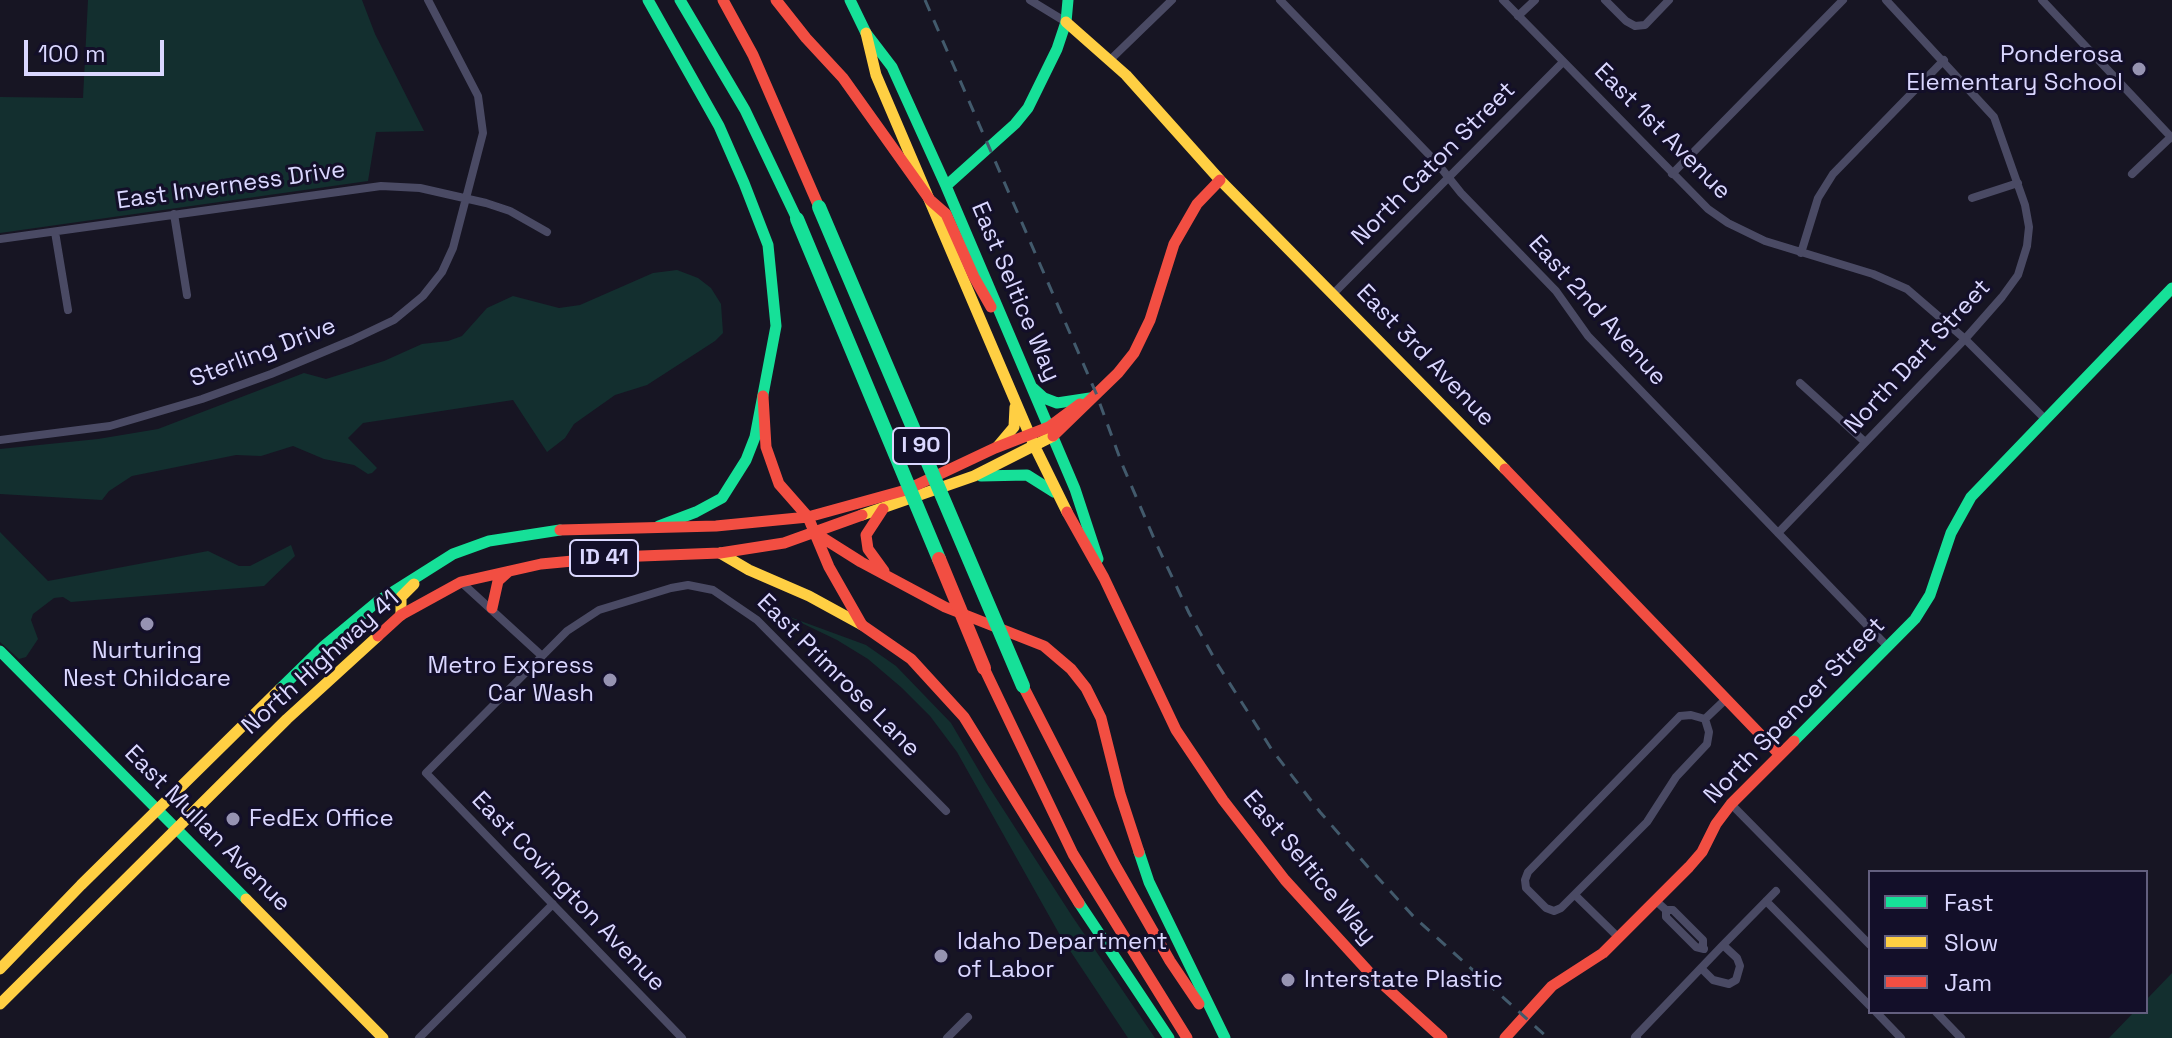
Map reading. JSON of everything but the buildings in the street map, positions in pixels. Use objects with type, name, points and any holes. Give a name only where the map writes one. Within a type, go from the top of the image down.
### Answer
[{"type":"main road","points":[[648,0],[719,126],[768,245],[776,326],[750,448],[722,498],[659,526]]},
{"type":"main road","name":"I 90","points":[[680,0],[745,110],[797,219],[984,668],[1073,854],[1187,1038]]},
{"type":"main road","name":"I 90","points":[[723,0],[753,55],[1023,686],[1115,865],[1170,961],[1223,1038]]},
{"type":"main road","points":[[776,0],[843,78],[930,200],[942,207],[974,277],[1009,335]]},
{"type":"main road","name":"East Seltice Way","points":[[850,0],[866,33],[892,67],[946,186],[1075,489],[1104,578]]},
{"type":"main road","points":[[930,200],[1015,124],[1028,108],[1052,60],[1066,22],[1068,0]]},
{"type":"main road","name":"East 3rd Avenue","points":[[1066,22],[1110,60],[1220,180],[1780,755]]},
{"type":"main road","name":"East Seltice Way","points":[[866,33],[876,75],[1032,440],[1058,496],[1104,578],[1176,730],[1241,825],[1330,931],[1368,971],[1442,1038]]},
{"type":"main road","points":[[1032,440],[1051,432],[1118,373],[1134,353],[1150,320],[1174,244],[1197,204],[1220,180]]},
{"type":"main road","name":"North Spencer Street","points":[[1505,1038],[1558,981],[1599,956],[1661,905],[1695,861],[1731,804],[1915,619],[1930,595],[1951,533],[1963,509],[1981,486],[2172,288]]},
{"type":"main road","points":[[1031,386],[1044,398],[1057,403],[1091,397]]},
{"type":"main road","points":[[763,396],[766,447],[779,484],[808,517],[829,567],[862,625]]},
{"type":"main road","points":[[995,448],[1009,435],[1016,420],[1013,396]]},
{"type":"main road","name":"North Highway 41","points":[[0,969],[324,646],[377,602],[445,558],[480,544],[542,531],[716,526],[808,517],[906,490],[995,448],[1032,440]]},
{"type":"main road","name":"North Highway 41","points":[[0,1004],[287,719],[401,615],[461,582],[541,564],[615,557],[720,553],[784,543],[974,476],[1032,440]]},
{"type":"main road","points":[[974,476],[1027,475],[1048,486],[1058,496]]},
{"type":"main road","points":[[883,509],[866,535],[868,549],[890,577]]},
{"type":"main road","points":[[815,532],[945,607],[1044,646],[1071,669],[1086,688],[1101,718],[1120,794],[1149,882],[1223,1038]]},
{"type":"main road","points":[[720,553],[862,625],[911,659],[964,717],[1089,918],[1169,1038]]},
{"type":"main road","points":[[401,615],[401,597],[413,584],[442,569],[445,558]]},
{"type":"main road","points":[[492,608],[498,581],[509,571]]},
{"type":"main road","name":"East Mullan Avenue","points":[[0,651],[383,1038]]},
{"type":"street","name":"Sterling Drive","points":[[0,440],[97,429],[161,412],[271,374],[394,320],[418,302],[439,278],[453,248],[483,133],[478,96],[428,0]]},
{"type":"street","name":"East 3rd Avenue","points":[[1030,0],[1066,22]]},
{"type":"street","points":[[1110,60],[1172,0]]},
{"type":"street","name":"East 2nd Avenue","points":[[1280,0],[1556,291],[1588,336],[1888,647]]},
{"type":"street","name":"East 1st Avenue","points":[[1503,0],[1697,200],[1728,223],[1765,241],[1873,274],[1907,289],[1965,339],[2046,420]]},
{"type":"street","points":[[1518,16],[1535,0]]},
{"type":"street","points":[[1605,0],[1626,21],[1641,26],[1669,0]]},
{"type":"street","points":[[1672,174],[1843,0]]},
{"type":"street","name":"North Dart Street","points":[[1778,533],[1965,339],[2009,289],[2022,265],[2029,227],[2018,183],[1994,117],[1886,0]]},
{"type":"street","points":[[2042,0],[2172,138],[2132,174]]},
{"type":"street","points":[[1801,253],[1818,198],[1833,174],[1944,60]]},
{"type":"street","name":"North Caton Street","points":[[1333,294],[1563,62]]},
{"type":"street","points":[[1972,198],[2018,183]]},
{"type":"street","name":"East Inverness Drive","points":[[0,239],[381,186],[420,188],[467,199],[510,211],[547,232]]},
{"type":"street","points":[[174,214],[187,295]]},
{"type":"street","points":[[55,232],[68,310]]},
{"type":"street","points":[[1800,383],[1865,442]]},
{"type":"street","points":[[461,582],[542,656]]},
{"type":"street","name":"East Primrose Lane","points":[[426,773],[578,622],[599,610],[680,586],[705,587],[757,620],[946,811]]},
{"type":"street","points":[[1705,719],[1726,699]]},
{"type":"street","points":[[1680,716],[1705,719],[1709,732],[1707,744],[1676,777],[1647,822],[1561,908],[1549,911],[1526,888],[1526,876],[1680,716]]},
{"type":"street","name":"East Covington Avenue","points":[[426,773],[682,1038]]},
{"type":"street","points":[[1731,804],[1868,943]]},
{"type":"street","points":[[1637,1038],[1776,891]]},
{"type":"street","points":[[1575,895],[1619,938]]},
{"type":"street","points":[[1766,901],[1868,1004]]},
{"type":"street","points":[[419,1038],[553,904]]},
{"type":"street","points":[[1661,905],[1666,917],[1696,947],[1703,948],[1712,957]]},
{"type":"street","points":[[1701,968],[1720,983],[1729,984],[1736,980],[1740,966],[1737,958],[1723,945]]},
{"type":"street","points":[[1878,1014],[1901,1038]]},
{"type":"street","points":[[1938,1014],[1961,1038]]},
{"type":"street","points":[[947,1038],[968,1017]]},
{"type":"green space","points":[[88,0],[362,0],[375,34],[424,131],[376,132],[368,181],[0,233],[0,97],[83,98]]},
{"type":"green space","points":[[677,270],[698,278],[711,288],[721,304],[723,333],[647,385],[615,395],[574,424],[565,438],[547,452],[513,400],[363,423],[348,438],[377,468],[368,474],[354,465],[324,459],[293,446],[261,456],[236,455],[132,476],[109,491],[102,500],[0,494],[0,449],[158,429],[304,373],[326,379],[384,361],[422,344],[462,336],[487,308],[513,296],[559,308],[580,305],[653,273]]},
{"type":"green space","points":[[0,532],[48,581],[208,551],[239,566],[250,566],[291,545],[295,556],[264,586],[71,602],[63,597],[54,598],[33,614],[31,620],[38,639],[26,657],[19,659],[0,642]]},
{"type":"green space","points":[[787,616],[866,645],[896,666],[951,723],[1072,916],[1155,1038],[1128,1038],[1061,937],[957,752],[930,716],[868,659]]},
{"type":"green space","points":[[2172,973],[2172,1038],[2109,1038],[2132,1014],[2148,1014],[2148,998]]},
{"type":"railway","points":[[925,0],[1096,393],[1156,543],[1218,665],[1272,750],[1368,867],[1414,917],[1548,1038]]},
{"type":"traffic: fast","points":[[648,0],[719,126],[744,183],[768,245],[776,326],[755,437],[746,460],[722,498],[659,526]]},
{"type":"traffic: fast","points":[[680,0],[745,110],[797,219]]},
{"type":"traffic: fast","points":[[850,0],[866,33],[892,67],[946,186],[1075,489],[1098,559]]},
{"type":"traffic: fast","points":[[946,186],[1015,124],[1028,108],[1057,49],[1066,22],[1068,0]]},
{"type":"traffic: fast","points":[[819,207],[1023,686]]},
{"type":"traffic: fast","points":[[797,219],[939,559]]},
{"type":"traffic: fast","points":[[1794,741],[1915,619],[1930,595],[1951,533],[1971,497],[2172,288]]},
{"type":"traffic: fast","points":[[1033,388],[1044,398],[1057,403],[1090,398]]},
{"type":"traffic: fast","points":[[981,476],[1027,475],[1054,492]]},
{"type":"traffic: fast","points":[[280,689],[324,646],[377,602],[453,554],[489,541],[560,530]]},
{"type":"traffic: fast","points":[[0,651],[246,899]]},
{"type":"traffic: fast","points":[[1139,852],[1149,882],[1225,1038]]},
{"type":"traffic: fast","points":[[1079,903],[1169,1038]]},
{"type":"traffic: slow","points":[[1066,22],[1126,75],[1220,180],[1505,469]]},
{"type":"traffic: slow","points":[[866,33],[876,75],[1034,445],[1067,512]]},
{"type":"traffic: slow","points":[[998,446],[1014,427],[1015,407]]},
{"type":"traffic: slow","points":[[862,515],[974,476],[1053,436]]},
{"type":"traffic: slow","points":[[720,553],[862,625]]},
{"type":"traffic: slow","points":[[401,615],[401,597],[414,584]]},
{"type":"traffic: slow","points":[[0,1004],[287,719],[378,636]]},
{"type":"traffic: slow","points":[[0,969],[280,689]]},
{"type":"traffic: slow","points":[[246,899],[383,1038]]},
{"type":"traffic: jam","points":[[723,0],[753,55],[819,207]]},
{"type":"traffic: jam","points":[[776,0],[843,78],[930,200]]},
{"type":"traffic: jam","points":[[1053,436],[1118,373],[1134,353],[1150,320],[1174,244],[1197,204],[1220,180]]},
{"type":"traffic: jam","points":[[930,200],[946,214],[991,307]]},
{"type":"traffic: jam","points":[[763,396],[766,447],[779,484],[808,517],[829,567],[862,625],[911,659],[964,717],[1079,903]]},
{"type":"traffic: jam","points":[[1049,427],[1080,404]]},
{"type":"traffic: jam","points":[[560,530],[716,526],[808,517],[906,490],[995,448],[1049,427]]},
{"type":"traffic: jam","points":[[1505,469],[1780,755]]},
{"type":"traffic: jam","points":[[883,509],[866,535],[868,549],[884,571]]},
{"type":"traffic: jam","points":[[1067,512],[1104,578],[1176,730],[1223,800],[1285,880],[1368,971],[1442,1038]]},
{"type":"traffic: jam","points":[[378,636],[401,615],[461,582],[541,564],[615,557],[720,553],[784,543],[862,515]]},
{"type":"traffic: jam","points":[[815,533],[861,562],[945,607],[1044,646],[1071,669],[1086,688],[1101,718],[1120,794],[1139,852]]},
{"type":"traffic: jam","points":[[939,559],[984,668]]},
{"type":"traffic: jam","points":[[492,608],[498,581],[508,572]]},
{"type":"traffic: jam","points":[[984,668],[1073,854],[1187,1038]]},
{"type":"traffic: jam","points":[[1023,686],[1115,865],[1170,961],[1199,1004]]},
{"type":"traffic: jam","points":[[1505,1038],[1552,986],[1603,953],[1689,867],[1702,852],[1716,824],[1731,804],[1794,741]]},
{"type":"place","name":"Ponderosa Elementary School","points":[[2139,69]]},
{"type":"place","name":"Nurturing Nest Childcare","points":[[147,624]]},
{"type":"place","name":"Metro Express Car Wash","points":[[610,680]]},
{"type":"place","name":"FedEx Office","points":[[233,819]]},
{"type":"place","name":"Idaho Department of Labor","points":[[941,956]]},
{"type":"place","name":"Interstate Plastic","points":[[1288,980]]}]
